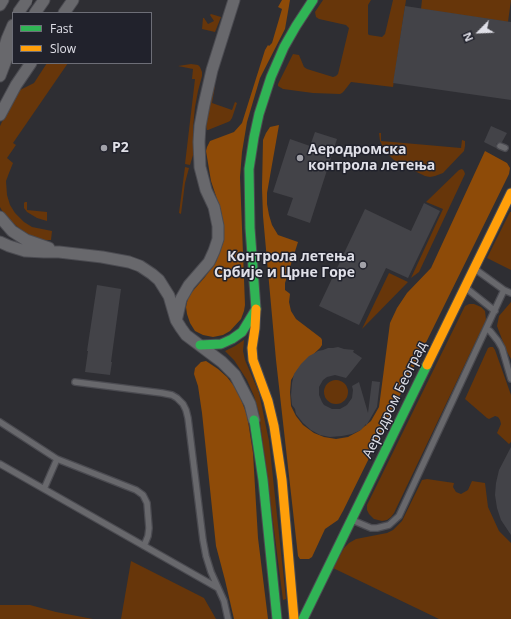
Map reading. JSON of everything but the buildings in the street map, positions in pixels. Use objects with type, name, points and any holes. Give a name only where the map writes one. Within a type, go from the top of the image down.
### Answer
[{"type":"street","points":[[0,5],[3,0]]},
{"type":"street","points":[[19,12],[26,0]]},
{"type":"street","points":[[36,12],[44,0]]},
{"type":"street","points":[[65,12],[73,0]]},
{"type":"street","points":[[176,320],[181,299],[188,285],[209,262],[218,239],[218,226],[214,208],[206,190],[200,167],[198,142],[204,105],[211,77],[234,0]]},
{"type":"street","points":[[294,619],[282,480],[274,426],[268,401],[253,360],[252,348],[256,309],[250,228],[249,169],[259,114],[270,77],[284,47],[313,0]]},
{"type":"street","points":[[0,39],[12,21]]},
{"type":"street","points":[[0,62],[12,27]]},
{"type":"street","points":[[0,76],[12,48]]},
{"type":"street","points":[[0,115],[16,85],[30,64]]},
{"type":"street","name":"Аеродром Београд","points":[[303,619],[466,288],[511,193]]},
{"type":"street","points":[[0,217],[12,231],[26,240],[59,252]]},
{"type":"street","points":[[0,242],[25,251],[59,252],[102,257],[129,262],[140,266],[159,280],[165,288],[170,296],[176,320],[186,335],[222,362],[235,375],[250,404],[254,420],[264,480],[276,618]]},
{"type":"street","points":[[200,345],[221,344],[232,339],[242,332],[256,309]]},
{"type":"lane","points":[[475,269],[504,290],[511,293]]},
{"type":"lane","points":[[466,288],[495,311]]},
{"type":"lane","points":[[352,520],[371,528],[377,528],[388,525],[399,516],[504,290]]},
{"type":"lane","points":[[487,329],[502,348],[511,379]]},
{"type":"lane","points":[[74,382],[172,395],[183,404],[188,418],[206,556],[211,572],[224,601],[228,619]]},
{"type":"lane","points":[[0,422],[57,459],[136,490],[147,503],[149,528],[144,546]]},
{"type":"lane","points":[[44,489],[57,459]]},
{"type":"lane","points":[[0,464],[218,588]]},
{"type":"shaded area","points":[[282,0],[290,0],[285,29],[260,78],[247,122],[242,152],[240,177],[244,311],[241,319],[230,331],[223,335],[213,337],[203,335],[195,331],[190,323],[186,307],[191,293],[216,262],[220,251],[223,224],[221,211],[211,181],[206,151],[210,141],[234,132],[242,123],[265,50],[268,45],[269,46],[272,43],[282,9],[278,7]]},
{"type":"shaded area","points":[[323,0],[371,0],[368,5],[368,34],[382,37],[385,34],[393,0],[406,0],[393,87],[351,82],[340,94],[313,93],[283,89],[278,86],[293,54],[299,55],[304,67],[307,69],[333,77],[338,74],[349,28],[346,25],[316,17],[315,12]]},
{"type":"shaded area","points":[[422,0],[511,0],[508,22],[421,9]]},
{"type":"shaded area","points":[[210,15],[221,17],[215,32],[202,29],[203,18],[208,24],[214,21]]},
{"type":"shaded area","points":[[46,64],[67,64],[13,143],[16,145],[7,158],[13,163],[6,181],[7,195],[10,205],[15,213],[24,222],[32,227],[52,231],[51,240],[39,240],[32,237],[5,216],[0,207],[0,126],[16,92],[34,83]]},
{"type":"shaded area","points":[[191,64],[198,65],[200,67],[202,76],[195,107],[193,128],[194,152],[190,165],[185,164],[195,79],[192,79],[193,69],[178,66]]},
{"type":"shaded area","points":[[212,86],[215,86],[212,103],[232,110],[235,102],[237,103],[230,121],[207,130],[206,126]]},
{"type":"shaded area","points":[[279,125],[267,193],[269,215],[272,225],[278,235],[298,242],[285,283],[285,290],[290,294],[289,302],[291,311],[296,319],[322,340],[322,345],[320,348],[298,369],[291,380],[291,406],[303,425],[314,433],[324,437],[336,439],[348,437],[359,431],[371,421],[379,407],[390,323],[397,308],[407,293],[431,268],[485,151],[507,163],[510,168],[509,174],[343,511],[338,520],[325,529],[312,557],[309,559],[300,559],[298,556],[276,360],[263,216],[263,140],[270,127]]},
{"type":"shaded area","points":[[379,133],[381,133],[381,141],[461,148],[462,140],[465,141],[465,146],[464,151],[443,173],[430,177],[396,162],[383,147],[380,141]]},
{"type":"shaded area","points":[[185,167],[189,168],[185,183],[181,214],[179,213]]},
{"type":"shaded area","points":[[462,169],[465,174],[419,272],[411,278],[443,209],[426,202],[459,170]]},
{"type":"shaded area","points":[[25,202],[27,202],[27,210],[47,212],[47,221],[37,218],[27,212],[24,208]]},
{"type":"shaded area","points":[[511,212],[511,270],[487,258]]},
{"type":"shaded area","points":[[389,273],[408,282],[362,329]]},
{"type":"shaded area","points":[[511,302],[511,359],[497,326],[499,316]]},
{"type":"shaded area","points":[[474,304],[481,307],[485,311],[486,320],[394,513],[387,520],[382,521],[374,519],[367,510],[367,505],[465,306]]},
{"type":"shaded area","points":[[244,340],[243,351],[245,360],[259,393],[269,441],[286,599],[283,600],[259,413],[247,380],[234,360],[225,351]]},
{"type":"shaded area","points":[[493,347],[495,350],[511,395],[511,442],[509,444],[497,433],[501,424],[498,417],[495,416],[489,419],[487,418],[465,399],[488,348]]},
{"type":"shaded area","points":[[206,361],[227,377],[234,386],[247,415],[253,453],[258,538],[268,619],[234,619],[216,546],[202,413],[198,386],[194,374],[195,368],[201,362]]},
{"type":"shaded area","points":[[336,380],[345,383],[348,392],[345,401],[336,404],[327,401],[324,392],[327,383]]},
{"type":"shaded area","points":[[427,479],[454,483],[453,487],[456,492],[461,494],[468,490],[472,481],[485,483],[488,507],[499,531],[511,543],[511,619],[439,619],[333,568],[344,548],[349,543],[356,539],[387,533],[393,530],[402,521],[422,480]]},
{"type":"shaded area","points":[[131,561],[204,598],[216,619],[121,619]]},
{"type":"shaded area","points":[[0,605],[30,605],[93,619],[0,619]]},
{"type":"traffic: fast","points":[[200,345],[221,344],[232,339],[242,332],[256,309],[250,228],[249,169],[254,137],[259,114],[271,77],[284,47],[313,0]]},
{"type":"traffic: fast","points":[[303,619],[427,365]]},
{"type":"traffic: fast","points":[[254,420],[263,480],[277,619]]},
{"type":"traffic: slow","points":[[427,365],[511,193]]},
{"type":"traffic: slow","points":[[256,309],[252,348],[253,360],[268,401],[274,426],[282,480],[294,619]]},
{"type":"place","name":"P2","points":[[104,148]]},
{"type":"place","name":"Аеродромска контрола летења","points":[[300,158]]},
{"type":"place","name":"Контрола летења Србије и Црне Горе","points":[[363,265]]}]
